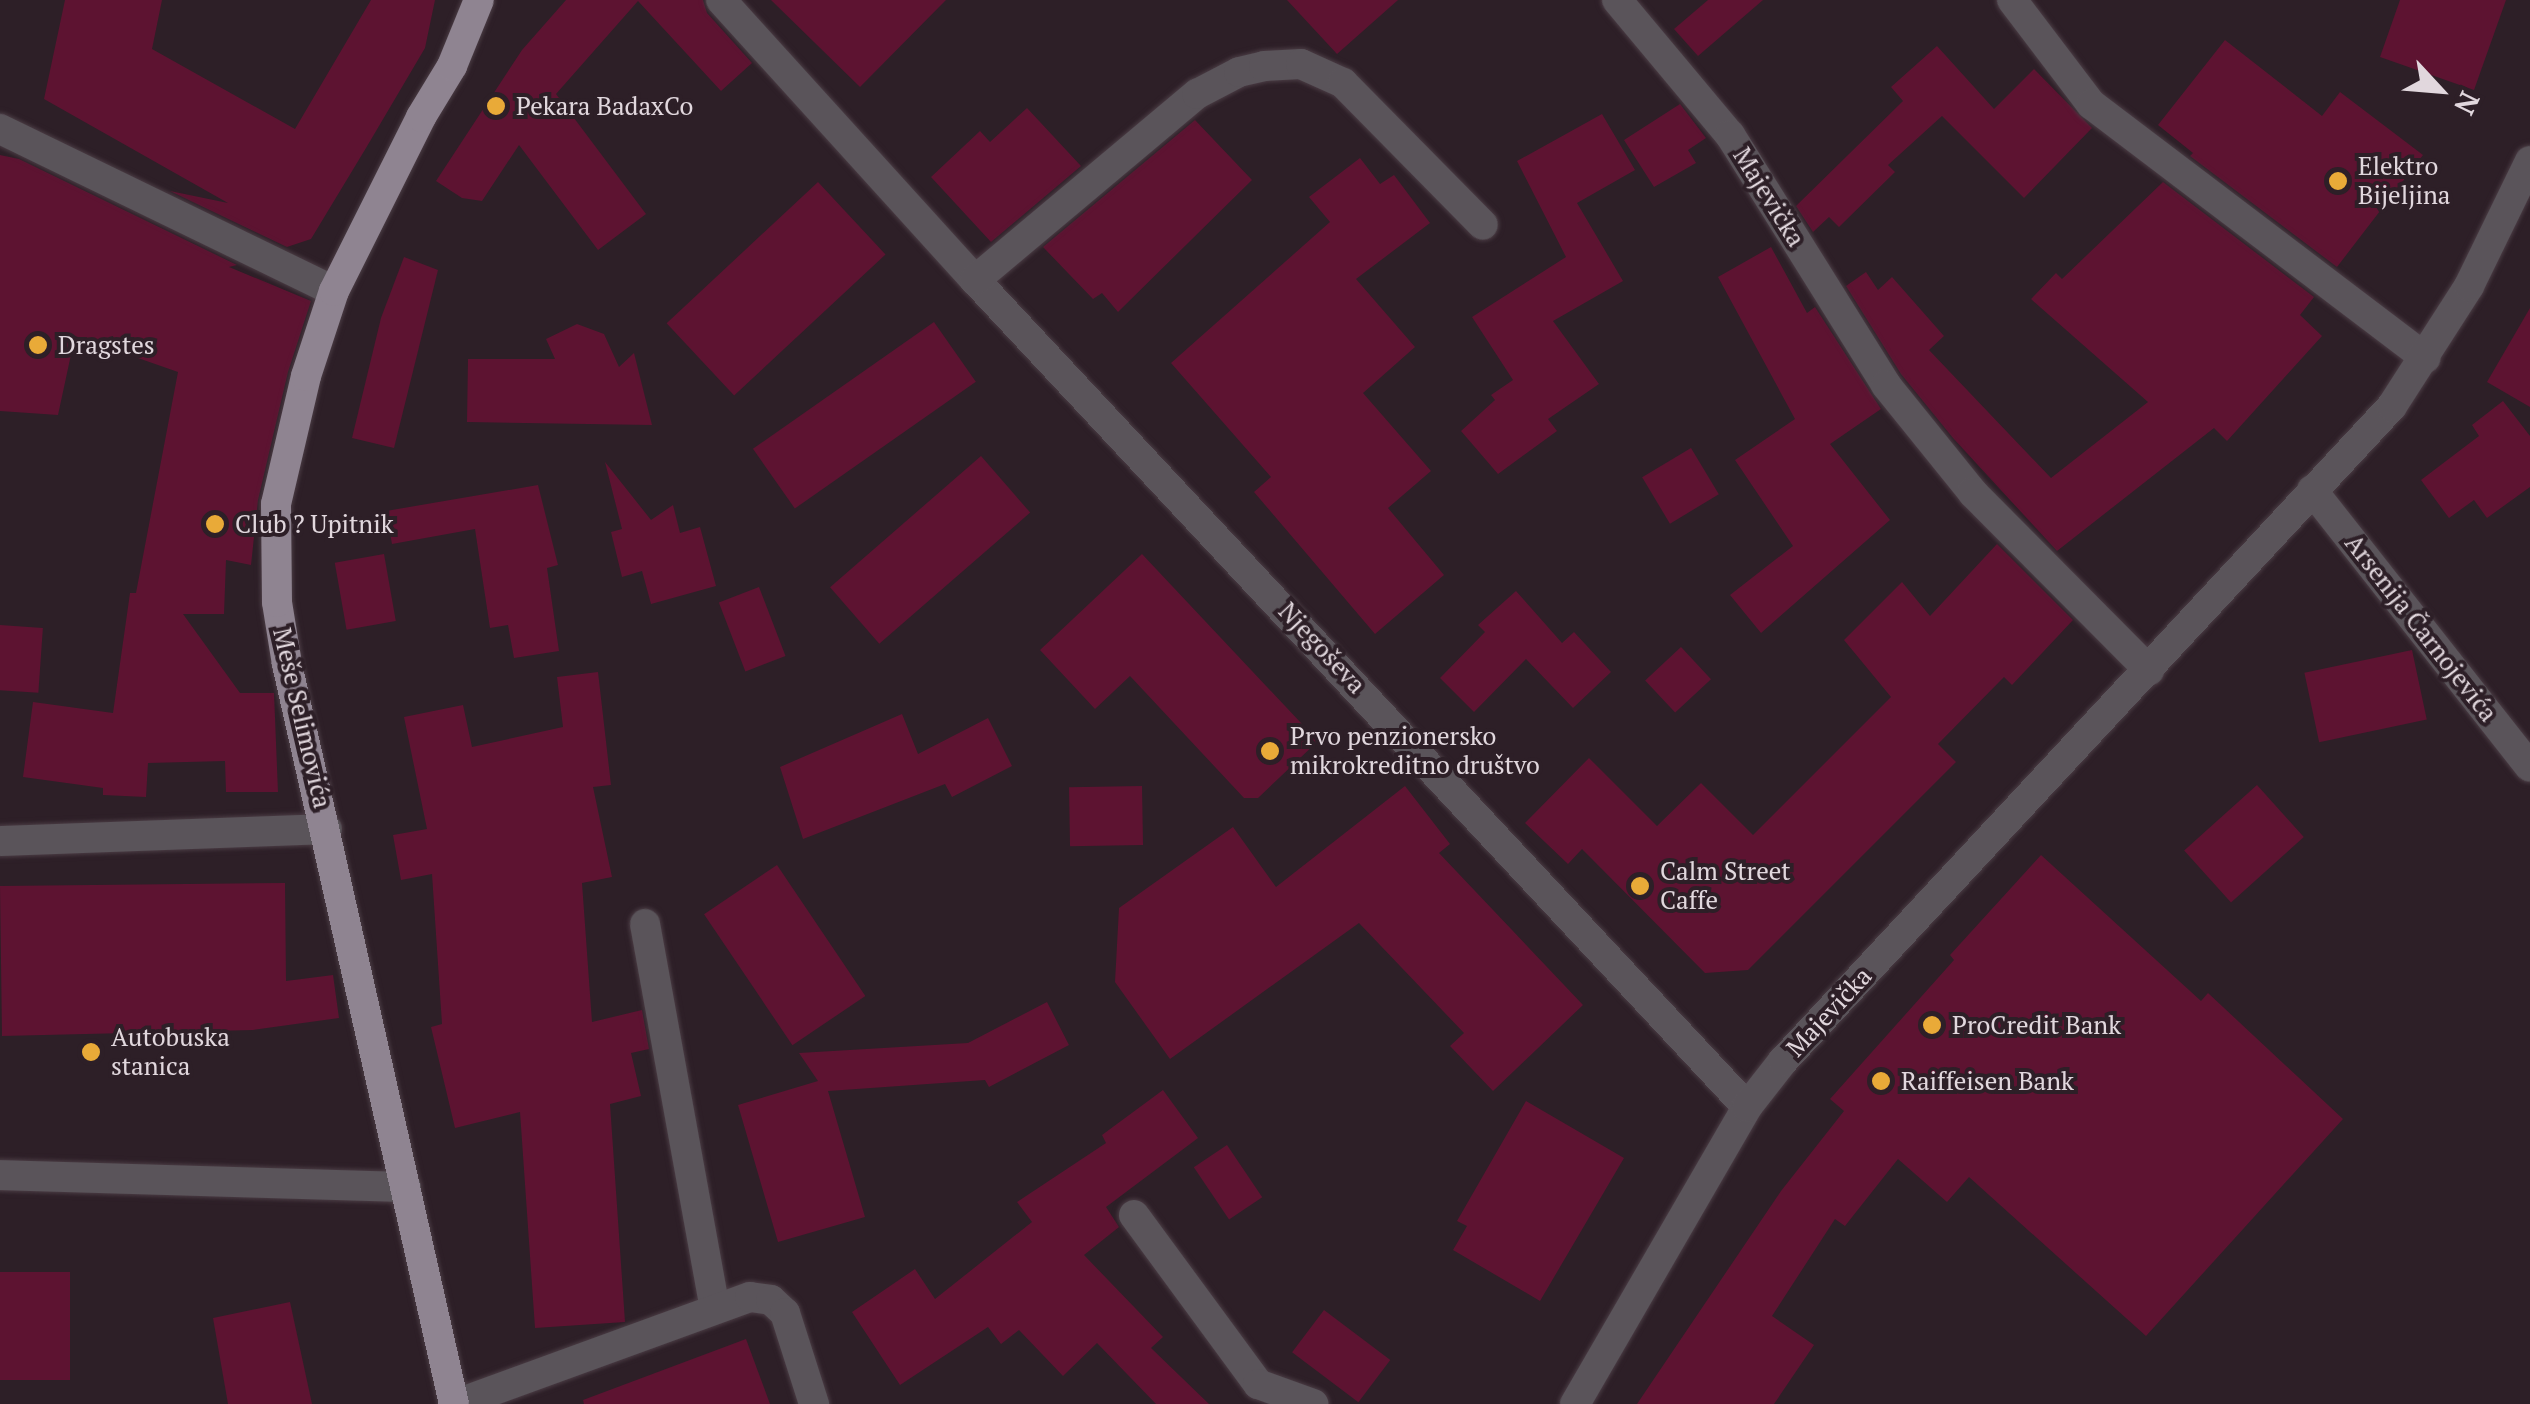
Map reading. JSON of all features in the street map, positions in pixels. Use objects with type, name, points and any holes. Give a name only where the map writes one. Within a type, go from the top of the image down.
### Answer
[{"type":"main road","name":"Meše Selimovića","points":[[455,1404],[327,828],[286,664],[277,602],[276,504],[306,376],[334,291],[421,117],[452,66],[479,0]]},
{"type":"street","name":"Njegoševa","points":[[721,0],[975,280],[1747,1107]]},
{"type":"street","name":"Majevička","points":[[1617,0],[1730,136],[1886,386],[1972,492],[2148,670]]},
{"type":"street","points":[[2012,0],[2090,104],[2426,358]]},
{"type":"street","points":[[975,280],[1197,94],[1238,72],[1264,66],[1300,64],[1343,83],[1483,226]]},
{"type":"street","points":[[0,129],[334,291]]},
{"type":"street","name":"Majevička","points":[[1575,1404],[1747,1107],[1783,1061],[2392,406],[2469,286],[2528,170]]},
{"type":"street","name":"Arsenija Čarnojevića","points":[[2312,490],[2530,767]]},
{"type":"street","points":[[0,841],[327,828]]},
{"type":"street","points":[[646,924],[715,1309]]},
{"type":"street","points":[[0,1175],[406,1186]]},
{"type":"street","points":[[1134,1215],[1258,1384],[1312,1404]]},
{"type":"street","name":"Meše Selimovića","points":[[455,1404],[750,1297],[772,1300],[786,1312],[814,1404]]},
{"type":"building","points":[[65,0],[162,0],[152,49],[295,129],[371,0],[435,0],[425,48],[366,148],[311,239],[287,247],[170,191],[228,203],[44,99]]},
{"type":"building","points":[[566,0],[703,0],[707,13],[752,63],[721,91],[638,1],[556,94],[646,214],[598,250],[519,145],[482,201],[462,198],[436,181],[522,50]]},
{"type":"building","points":[[771,0],[946,0],[860,87]]},
{"type":"building","points":[[1287,0],[1398,0],[1337,54]]},
{"type":"building","points":[[1708,0],[1763,0],[1698,56],[1674,29]]},
{"type":"building","points":[[2400,0],[2506,0],[2474,90],[2380,57]]},
{"type":"building","points":[[2225,40],[2322,116],[2340,92],[2423,155],[2337,267],[2190,156],[2193,153],[2158,125]]},
{"type":"building","points":[[1937,46],[1994,109],[2034,69],[2092,128],[2024,198],[1942,116],[1888,165],[1895,172],[1839,227],[1829,217],[1813,232],[1796,206],[1903,101],[1891,87]]},
{"type":"building","points":[[1680,104],[1706,138],[1688,150],[1696,163],[1654,187],[1624,140]]},
{"type":"building","points":[[1027,108],[1081,166],[991,242],[931,177],[980,131],[990,142]]},
{"type":"building","points":[[1602,114],[1635,170],[1577,203],[1623,281],[1553,321],[1599,384],[1548,419],[1557,431],[1498,474],[1461,431],[1495,400],[1491,395],[1513,380],[1472,317],[1566,257],[1517,161]]},
{"type":"building","points":[[1195,120],[1252,180],[1118,312],[1102,293],[1093,299],[1043,247]]},
{"type":"building","points":[[0,155],[19,159],[237,265],[229,267],[311,301],[288,372],[258,500],[251,565],[226,560],[224,614],[183,614],[240,693],[274,693],[278,792],[226,792],[225,761],[148,763],[146,797],[103,795],[103,788],[23,777],[33,702],[113,713],[130,593],[136,593],[178,372],[75,336],[58,415],[0,411]]},
{"type":"building","points":[[1360,158],[1380,184],[1394,175],[1430,223],[1356,279],[1415,347],[1363,393],[1431,471],[1388,508],[1444,575],[1375,634],[1254,492],[1271,477],[1171,363],[1330,222],[1309,197]]},
{"type":"building","points":[[818,182],[886,254],[734,396],[667,323]]},
{"type":"building","points":[[2163,182],[2314,297],[2300,315],[2322,336],[2227,441],[2214,428],[2057,551],[1953,438],[1901,374],[1846,286],[1866,272],[1878,290],[1892,277],[1944,336],[1929,350],[2051,478],[2148,402],[2031,299],[2056,273],[2062,279]]},
{"type":"building","points":[[1771,247],[1807,313],[1815,307],[1881,409],[1830,444],[1890,520],[1761,633],[1730,595],[1793,546],[1735,460],[1795,419],[1718,277]]},
{"type":"building","points":[[404,257],[438,270],[394,448],[352,438],[381,318]]},
{"type":"building","points":[[2530,308],[2530,407],[2487,382]]},
{"type":"building","points":[[934,322],[976,382],[795,509],[753,449]]},
{"type":"building","points":[[577,324],[604,334],[619,367],[634,353],[652,425],[467,422],[468,359],[555,359],[546,339]]},
{"type":"building","points":[[2503,401],[2530,436],[2530,487],[2487,518],[2474,500],[2449,518],[2421,480],[2479,436],[2472,425]]},
{"type":"building","points":[[1691,448],[1719,494],[1670,524],[1642,477]]},
{"type":"building","points":[[981,456],[1030,513],[879,644],[830,587]]},
{"type":"building","points":[[605,462],[651,520],[673,505],[680,533],[700,527],[716,586],[651,604],[642,571],[622,577],[611,532],[622,529]]},
{"type":"building","points":[[538,485],[558,565],[547,568],[559,651],[514,658],[508,625],[490,628],[475,529],[392,544],[386,511]]},
{"type":"building","points":[[1997,544],[2073,620],[2012,685],[2004,677],[1938,744],[1956,762],[1748,970],[1705,973],[1582,849],[1568,864],[1525,823],[1589,758],[1657,826],[1701,783],[1753,835],[1891,697],[1844,640],[1902,582],[1930,616]]},
{"type":"building","points":[[384,554],[396,621],[347,630],[335,563]]},
{"type":"building","points":[[1142,554],[1318,741],[1258,798],[1244,798],[1130,676],[1095,709],[1040,650]]},
{"type":"building","points":[[759,587],[786,656],[745,671],[719,602]]},
{"type":"building","points":[[1516,591],[1562,643],[1574,632],[1611,672],[1573,708],[1526,659],[1474,712],[1440,678],[1485,632],[1478,625]]},
{"type":"building","points":[[0,625],[43,628],[38,693],[0,690]]},
{"type":"building","points":[[1681,647],[1711,679],[1675,713],[1645,680]]},
{"type":"building","points":[[2412,650],[2427,719],[2319,742],[2304,673]]},
{"type":"building","points":[[598,672],[611,785],[593,787],[612,877],[582,883],[592,1022],[642,1010],[649,1049],[631,1053],[641,1096],[610,1104],[625,1322],[535,1328],[520,1112],[455,1128],[431,1027],[442,1024],[432,874],[401,880],[393,835],[427,829],[404,717],[463,705],[472,747],[563,727],[557,677]]},
{"type":"building","points":[[902,714],[918,754],[988,718],[1012,766],[952,797],[945,784],[803,839],[780,767]]},
{"type":"building","points":[[2257,785],[2304,837],[2231,903],[2184,851]]},
{"type":"building","points":[[1142,786],[1143,845],[1070,846],[1069,787]]},
{"type":"building","points":[[1405,786],[1450,844],[1439,853],[1583,1005],[1493,1091],[1450,1046],[1464,1033],[1359,923],[1170,1059],[1115,982],[1119,908],[1233,827],[1276,887]]},
{"type":"building","points":[[2041,855],[2201,1001],[2208,993],[2343,1119],[2146,1336],[1969,1177],[1947,1202],[1898,1159],[1845,1226],[1835,1219],[1772,1316],[1814,1345],[1774,1404],[1637,1404],[1781,1191],[1844,1111],[1830,1099],[1954,960],[1950,955]]},
{"type":"building","points":[[777,865],[865,996],[792,1045],[704,914]]},
{"type":"building","points":[[285,883],[286,981],[333,975],[339,1018],[253,1030],[2,1036],[0,886]]},
{"type":"building","points":[[1047,1002],[1069,1045],[989,1087],[985,1080],[828,1091],[865,1217],[778,1242],[738,1105],[818,1081],[799,1053],[968,1043]]},
{"type":"building","points":[[1163,1090],[1198,1138],[1106,1207],[1119,1227],[1084,1255],[1163,1337],[1151,1348],[1209,1404],[1156,1404],[1097,1343],[1063,1376],[1019,1330],[1001,1344],[988,1327],[900,1385],[852,1312],[915,1269],[935,1299],[1032,1222],[1017,1202],[1106,1143],[1102,1135]]},
{"type":"building","points":[[1526,1101],[1624,1158],[1540,1301],[1453,1250],[1467,1226],[1457,1221]]},
{"type":"building","points":[[1227,1145],[1262,1197],[1229,1220],[1194,1167]]},
{"type":"building","points":[[0,1272],[70,1272],[70,1380],[0,1380]]},
{"type":"building","points":[[290,1302],[312,1404],[228,1404],[213,1318]]},
{"type":"building","points":[[1324,1310],[1390,1360],[1358,1402],[1292,1352]]},
{"type":"building","points":[[746,1339],[770,1404],[584,1404],[583,1400]]},
{"type":"place","name":"Pekara BadaxCo","points":[[496,106]]},
{"type":"place","name":"Elektro Bijeljina","points":[[2338,181]]},
{"type":"place","name":"Dragstes","points":[[38,345]]},
{"type":"place","name":"Club ? Upitnik","points":[[215,524]]},
{"type":"place","name":"Prvo penzionersko mikrokreditno društvo","points":[[1270,751]]},
{"type":"place","name":"Calm Street Caffe","points":[[1640,886]]},
{"type":"place","name":"ProCredit Bank","points":[[1932,1025]]},
{"type":"place","name":"Autobuska stanica","points":[[91,1052]]},
{"type":"place","name":"Raiffeisen Bank","points":[[1881,1081]]}]
